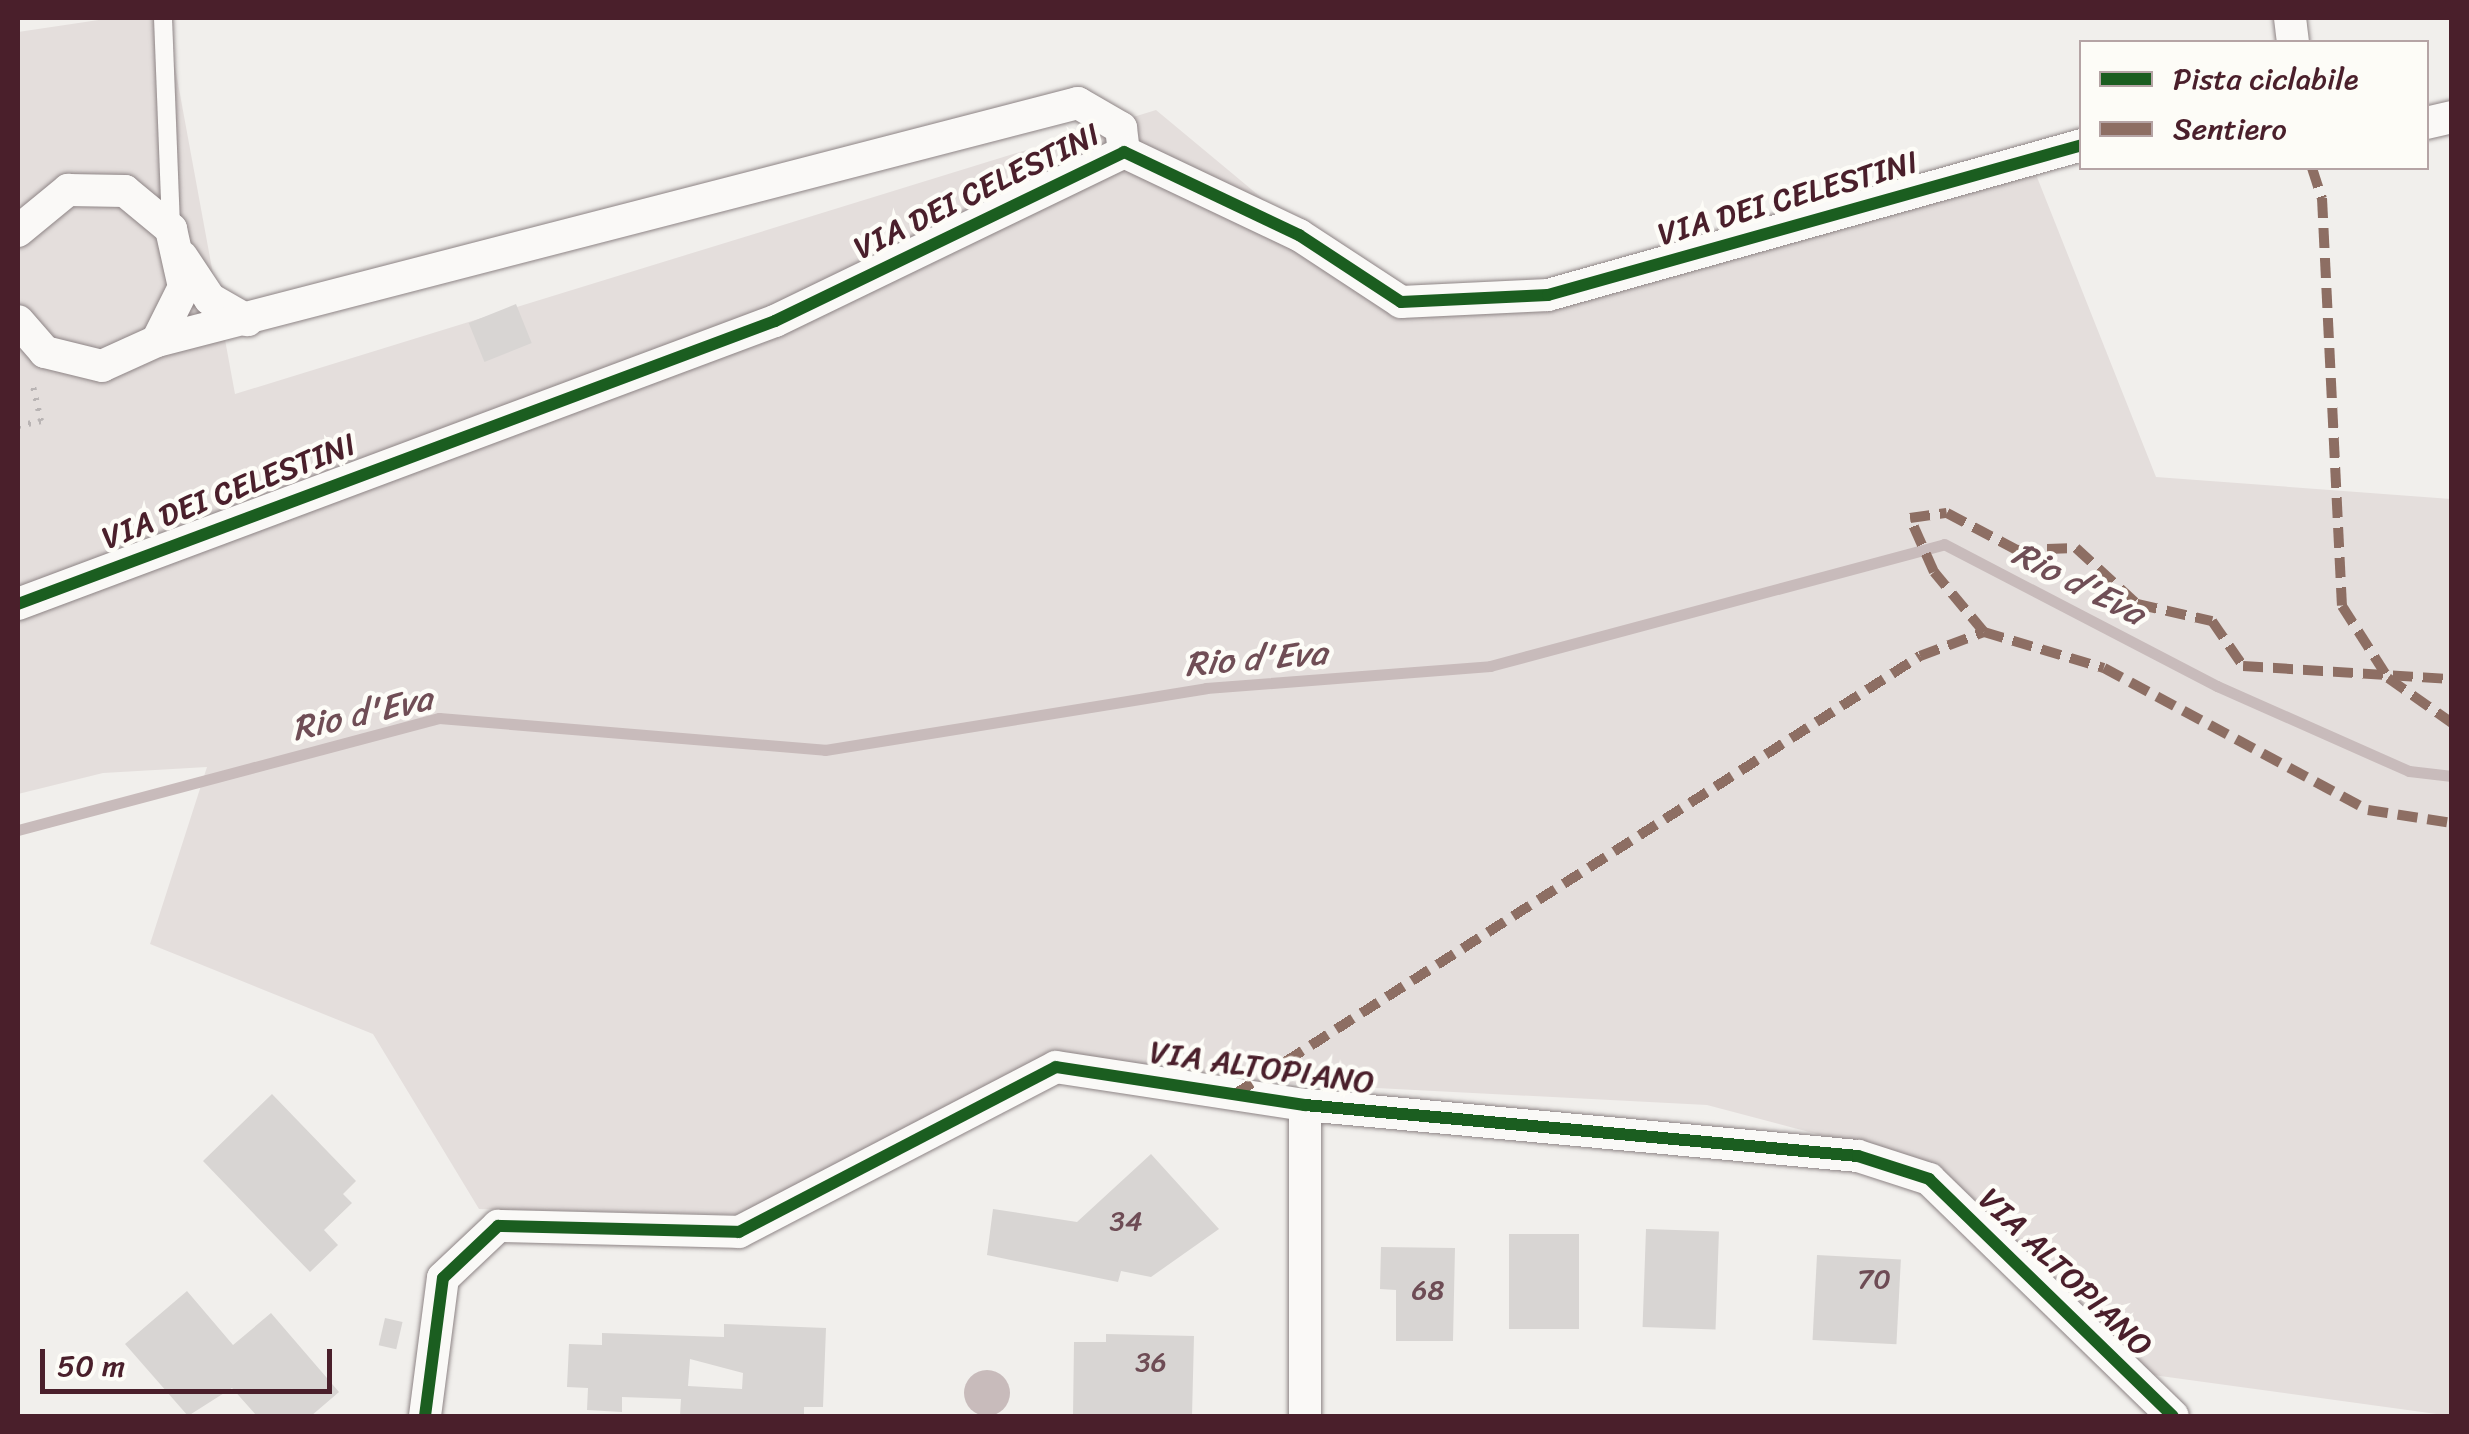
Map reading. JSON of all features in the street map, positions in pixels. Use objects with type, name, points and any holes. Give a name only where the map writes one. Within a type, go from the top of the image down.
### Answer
[{"type":"street","points":[[18,321],[45,352],[72,364],[102,366],[157,340],[247,320],[1078,103],[1121,128],[1124,152]]},
{"type":"street","name":"VIA DEI CELESTINI","points":[[18,604],[775,320],[1124,152],[1299,236],[1400,302],[1548,295],[2079,146]]},
{"type":"street","points":[[18,230],[42,204],[96,186],[125,192],[177,243],[210,300],[247,320]]},
{"type":"street","points":[[157,340],[175,316],[177,243]]},
{"type":"street","name":"VIA ALTOPIANO","points":[[424,1416],[443,1278],[498,1226],[738,1232],[1056,1067],[1304,1104],[1858,1156],[1929,1179],[2173,1416]]},
{"type":"street","name":"VIA ALTOPIANO","points":[[1304,1104],[1305,1416]]},
{"type":"lane","points":[[163,18],[177,243]]},
{"type":"shaded area","points":[[112,18],[166,18],[235,394],[1156,110],[1347,269],[1464,299],[2031,162],[2156,477],[2451,499],[2451,1416],[2153,1375],[1926,1163],[1707,1105],[1028,1070],[769,1215],[479,1209],[373,1034],[150,944],[207,767],[103,773],[18,794],[18,32]]},
{"type":"shaded area","points":[[987,1370],[1003,1377],[1010,1393],[1003,1409],[987,1416],[971,1409],[964,1393],[971,1377]]},
{"type":"building","points":[[516,304],[532,343],[484,362],[469,323]]},
{"type":"building","points":[[272,1094],[356,1181],[343,1194],[352,1203],[324,1230],[338,1245],[310,1272],[203,1161]]},
{"type":"building","points":[[1151,1154],[1219,1229],[1151,1277],[1121,1271],[1118,1282],[987,1255],[993,1209],[1077,1222]]},
{"type":"building","points":[[1646,1229],[1719,1232],[1716,1329],[1643,1327]]},
{"type":"building","points":[[1509,1234],[1579,1234],[1579,1329],[1509,1329]]},
{"type":"building","points":[[1381,1247],[1455,1248],[1453,1341],[1396,1341],[1396,1290],[1380,1289]]},
{"type":"building","points":[[1817,1255],[1901,1259],[1896,1344],[1813,1340]]},
{"type":"building","points":[[187,1291],[233,1345],[271,1313],[339,1392],[311,1416],[257,1416],[232,1388],[188,1416],[125,1344]]},
{"type":"building","points":[[385,1318],[403,1322],[396,1349],[379,1345]]},
{"type":"building","points":[[724,1324],[826,1328],[823,1407],[804,1407],[804,1416],[680,1416],[681,1399],[622,1397],[622,1412],[587,1410],[588,1388],[567,1387],[569,1344],[602,1345],[602,1333],[724,1337]],"holes":[[[690,1359],[743,1373],[742,1389],[688,1386]]]},
{"type":"building","points":[[1106,1334],[1194,1336],[1192,1416],[1073,1416],[1074,1342],[1106,1342]]},
{"type":"waterway","name":"Rio d'Eva","points":[[18,830],[439,718],[825,750],[1206,688],[1490,666],[1944,544],[2217,686],[2409,771],[2452,776]]},
{"type":"marked path","points":[[2313,170],[2322,198],[2342,606],[2388,678],[2452,723]]},
{"type":"marked path","points":[[1984,632],[1934,572],[1910,518],[1947,513],[2017,550],[2076,548],[2137,604],[2212,621],[2243,666],[2452,679]]},
{"type":"marked path","points":[[1235,1094],[1920,656],[1984,632],[2104,668],[2368,810],[2452,823]]},
{"type":"cycle path","points":[[18,604],[775,321],[1124,152],[1299,235],[1401,302],[1548,295],[2079,146]]},
{"type":"cycle path","points":[[425,1416],[443,1278],[498,1226],[739,1232],[1056,1067],[1305,1105],[1858,1156],[1929,1179],[2173,1416]]}]
